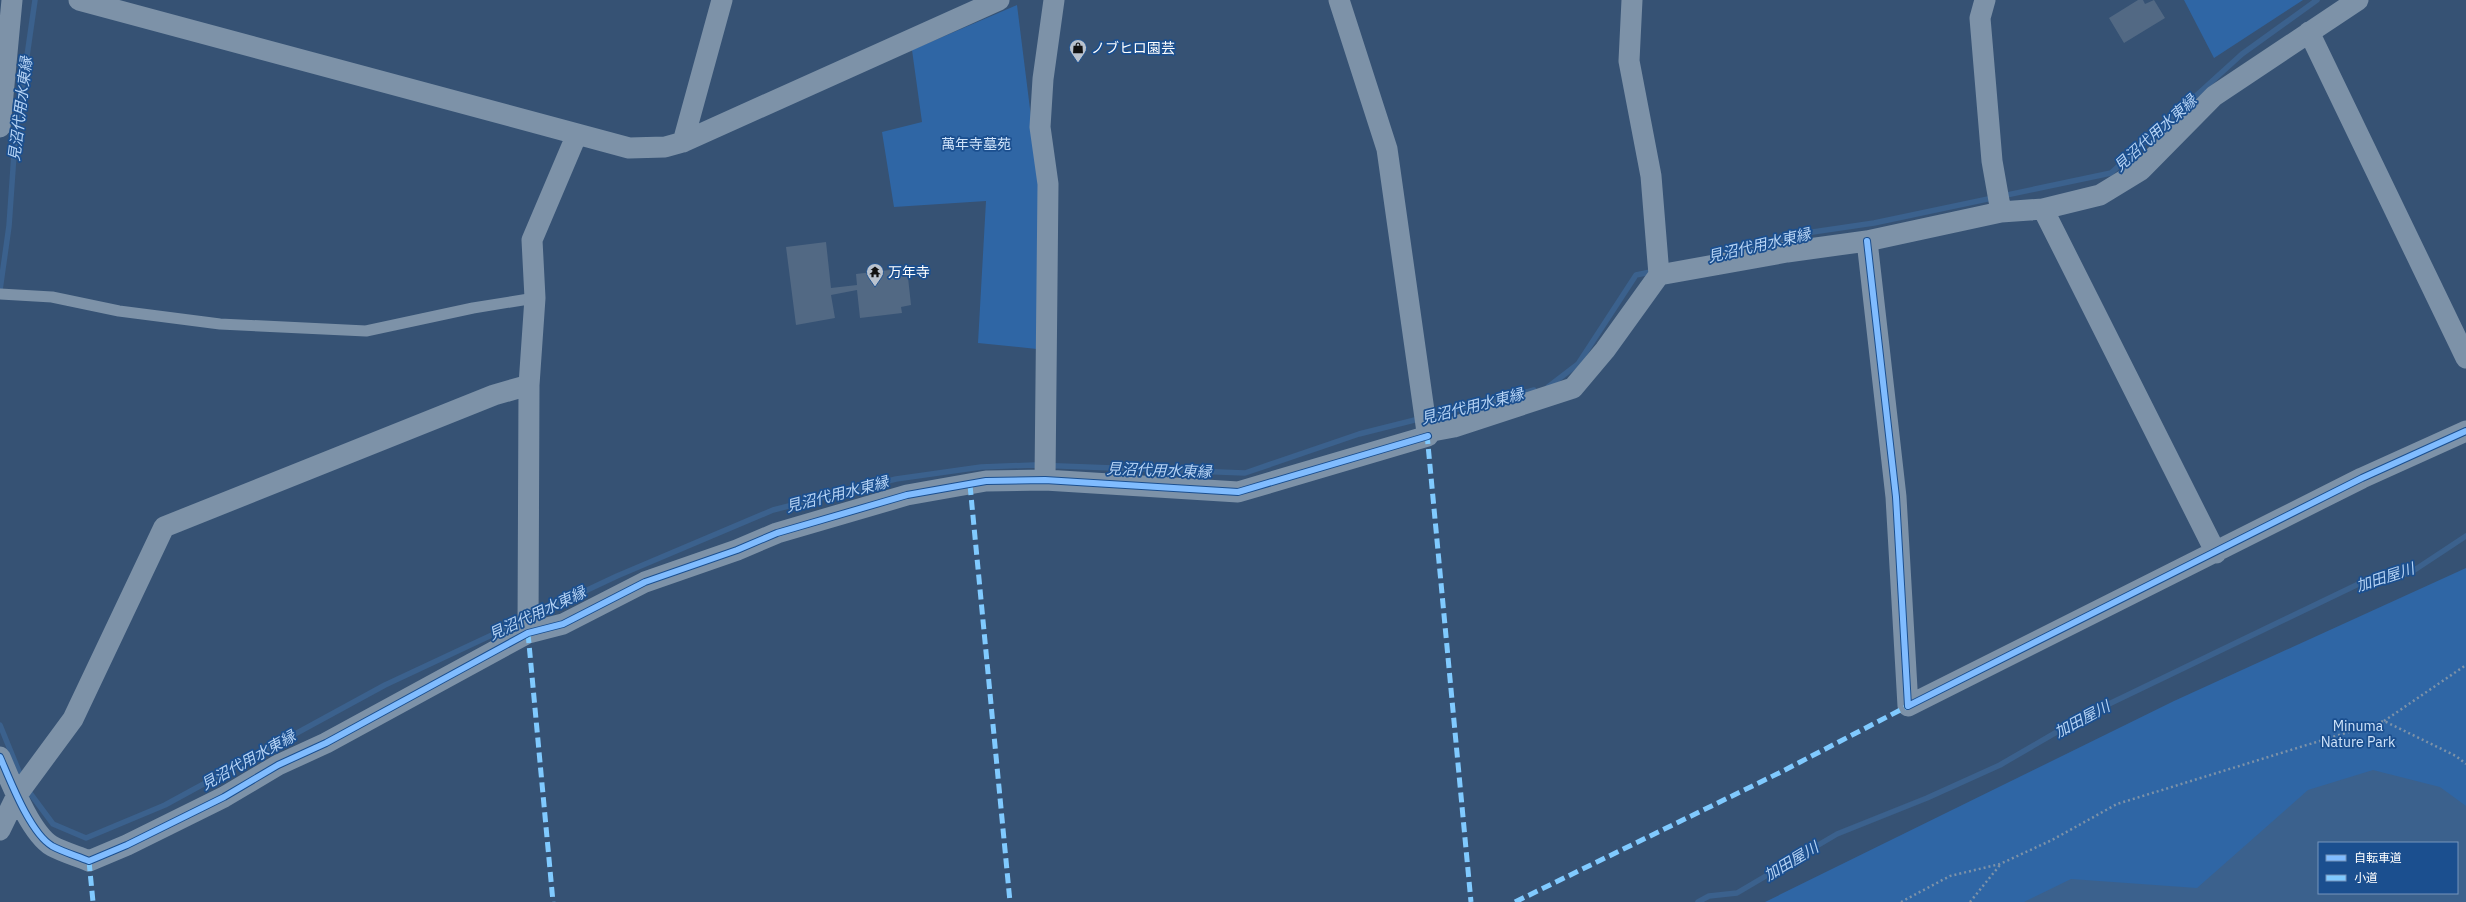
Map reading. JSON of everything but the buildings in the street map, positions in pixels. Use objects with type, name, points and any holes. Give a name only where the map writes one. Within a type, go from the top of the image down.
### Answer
[{"type":"street","points":[[0,127],[12,0]]},
{"type":"street","points":[[79,0],[629,148],[665,147],[683,142],[999,0]]},
{"type":"street","points":[[683,142],[722,0]]},
{"type":"street","points":[[1045,480],[1048,184],[1040,127],[1043,79],[1054,0]]},
{"type":"street","points":[[1339,0],[1387,149],[1427,432],[1454,427],[1573,388],[1605,350],[1659,275],[1651,176],[1629,61],[1632,0]]},
{"type":"street","points":[[1985,0],[1980,18],[1992,161],[2001,212]]},
{"type":"street","points":[[1659,275],[1787,252],[1867,241],[2001,212],[2043,208],[2100,195],[2141,170],[2214,96],[2358,0]]},
{"type":"street","points":[[2309,32],[2466,358]]},
{"type":"street","points":[[528,632],[529,385],[534,298],[532,240],[577,134]]},
{"type":"street","points":[[2043,208],[2216,553]]},
{"type":"street","points":[[1867,241],[1896,497],[1908,706],[2216,553],[2362,478],[2466,431]]},
{"type":"street","points":[[0,830],[17,795],[73,719],[164,526],[494,396],[529,385]]},
{"type":"street","points":[[0,757],[17,795],[35,827],[51,845],[89,861],[127,845],[224,797],[278,766],[326,743],[528,632],[563,624],[645,582],[737,550],[777,533],[907,495],[986,481],[1045,480],[1238,492],[1428,436]]},
{"type":"lane","points":[[0,294],[52,297],[119,311],[220,324],[366,330],[473,308],[534,298]]},
{"type":"path","points":[[1901,902],[1950,876],[2000,864],[2052,840],[2117,804],[2384,721],[2466,665]]},
{"type":"path","points":[[2384,721],[2456,756],[2466,764]]},
{"type":"path","points":[[1970,902],[2000,864]]},
{"type":"green space","points":[[2184,0],[2303,0],[2214,58]]},
{"type":"green space","name":"萬年寺墓苑","points":[[1017,5],[1041,197],[1037,349],[978,343],[986,201],[894,207],[882,132],[922,122],[912,50]]},
{"type":"green space","name":"Minuma Nature Park","points":[[2466,568],[2466,902],[1765,902],[2174,701]]},
{"type":"shaded area","points":[[2373,770],[2440,787],[2466,806],[2466,902],[2024,902],[2071,879],[2197,888],[2308,790]]},
{"type":"waterway","name":"見沼代用水東縁","points":[[0,290],[9,226],[15,140],[35,0]]},
{"type":"waterway","name":"見沼代用水東縁","points":[[1735,251],[1799,234],[1874,223],[2111,173],[2242,54],[2317,0]]},
{"type":"waterway","name":"見沼代用水東縁","points":[[1548,387],[1578,364],[1636,275],[1655,271]]},
{"type":"waterway","name":"見沼代用水東縁","points":[[532,616],[617,576],[773,510],[896,479],[981,467],[1034,465],[1245,473],[1359,434],[1534,390]]},
{"type":"waterway","name":"加田屋川","points":[[1698,902],[1709,896],[1737,893],[1837,834],[1927,798],[2000,765],[2086,715],[2371,578],[2392,579],[2413,571],[2466,536]]},
{"type":"waterway","name":"見沼代用水東縁","points":[[27,789],[53,824],[86,838],[165,805],[385,685],[524,620]]},
{"type":"waterway","name":"見沼代用水東縁","points":[[0,725],[22,779]]},
{"type":"marked path","points":[[1427,434],[1471,902]]},
{"type":"marked path","points":[[970,485],[1010,902]]},
{"type":"marked path","points":[[528,633],[553,902]]},
{"type":"marked path","points":[[1515,902],[1779,773],[1908,706]]},
{"type":"marked path","points":[[89,861],[93,902]]},
{"type":"cycle path","points":[[1867,241],[1896,497],[1908,706],[2362,478],[2466,431]]},
{"type":"cycle path","points":[[0,757],[15,792],[36,830],[52,846],[89,861],[127,845],[224,797],[278,765],[326,743],[528,633],[563,624],[645,582],[737,550],[777,533],[907,495],[986,481],[1045,480],[1238,492],[1428,436]]},
{"type":"place","name":"ノブヒロ園芸","points":[[1078,63]]},
{"type":"place","name":"万年寺","points":[[875,287]]}]
